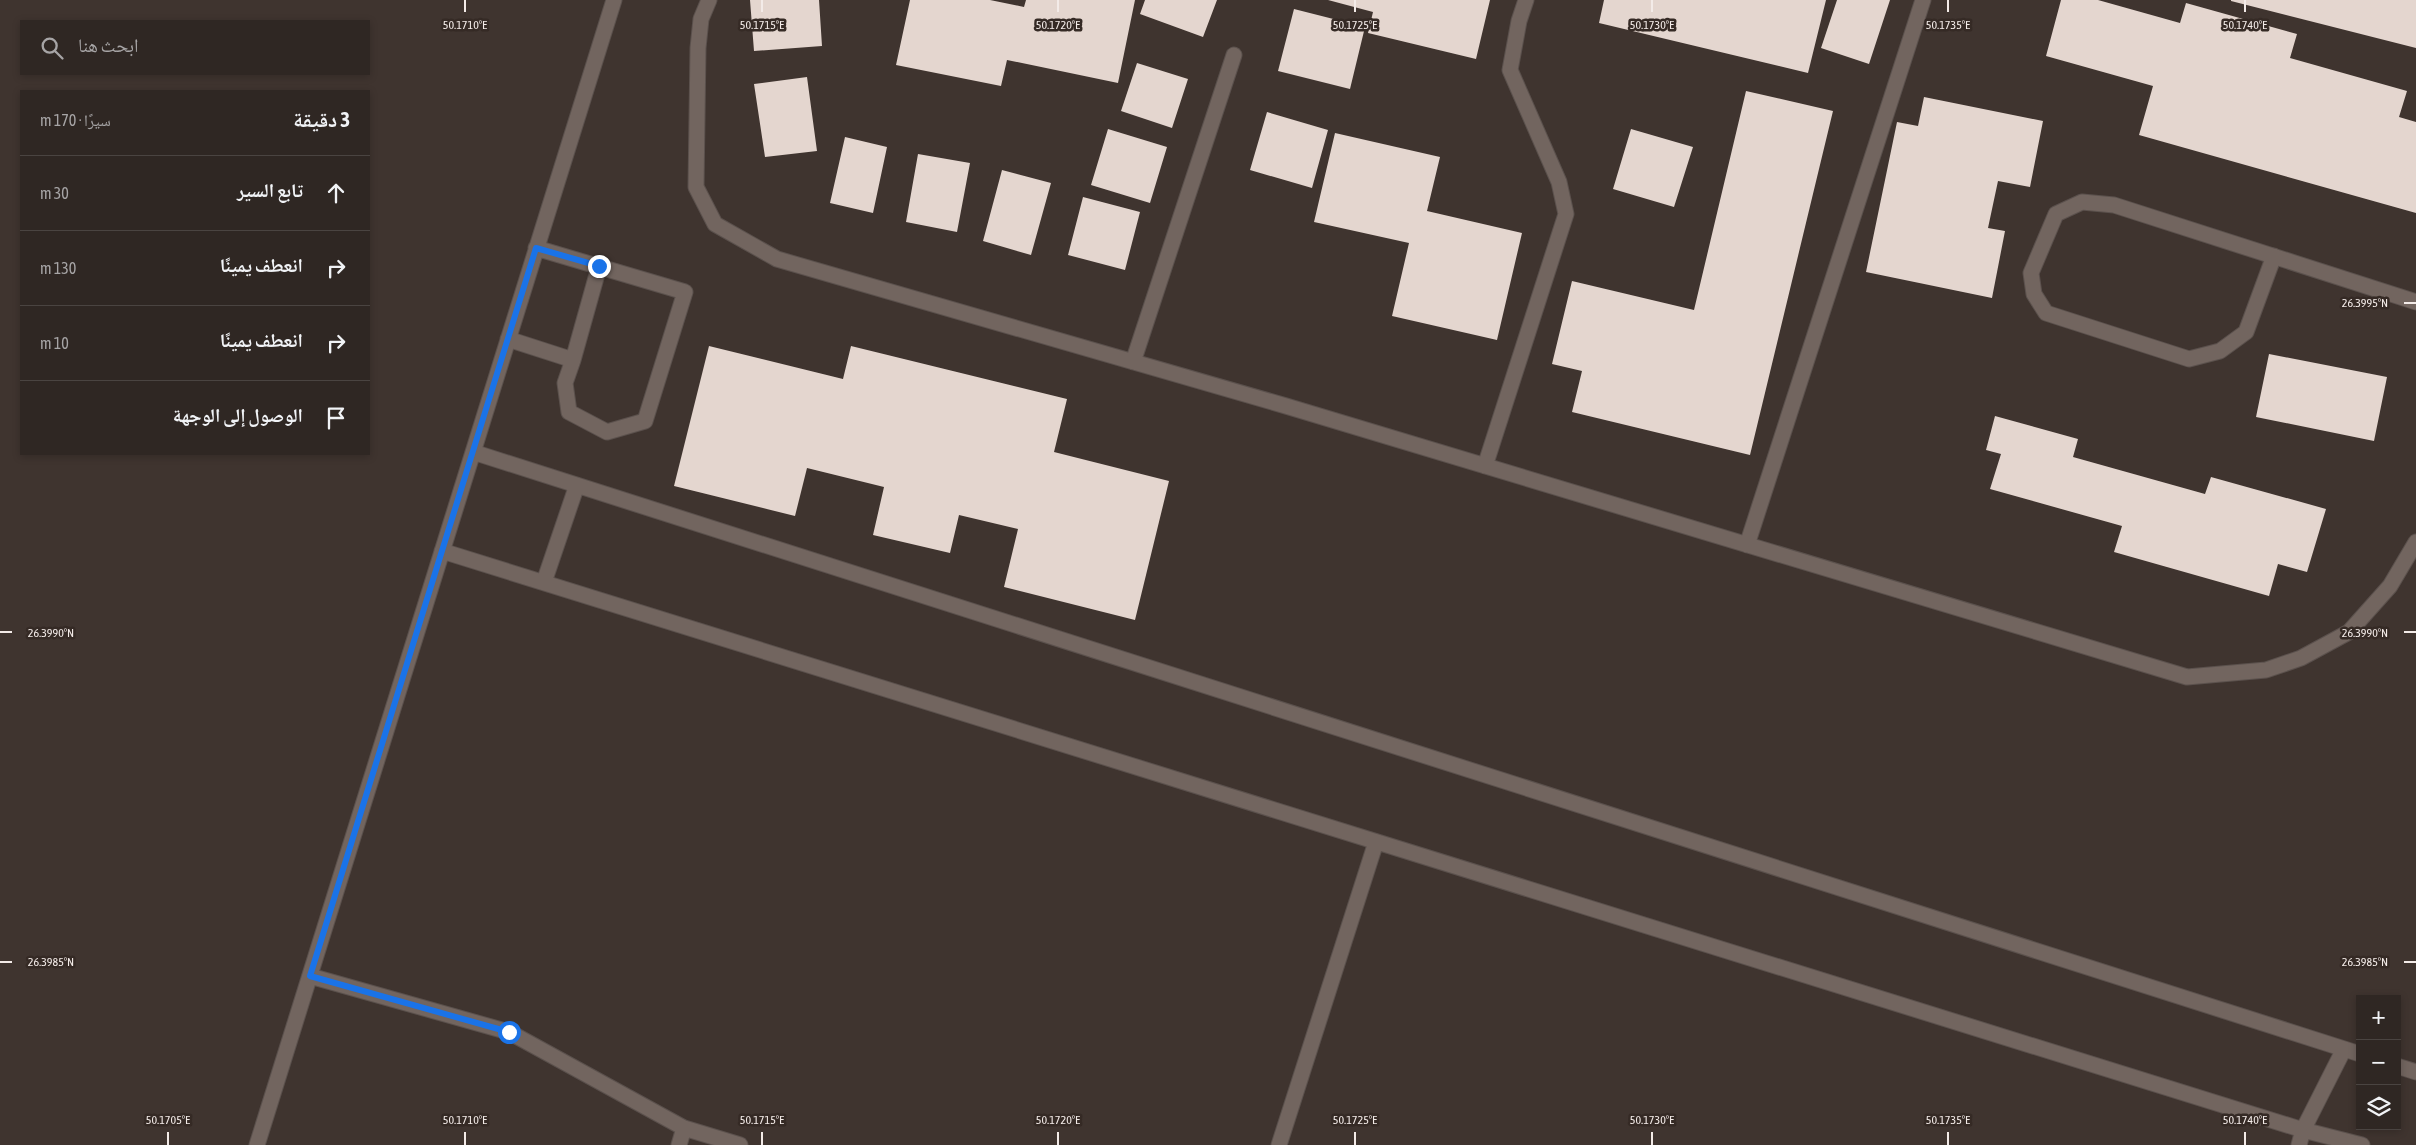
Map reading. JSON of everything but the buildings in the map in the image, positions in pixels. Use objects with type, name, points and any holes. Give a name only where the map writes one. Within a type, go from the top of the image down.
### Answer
[{"type":"street","points":[[257,1145],[614,0]]},
{"type":"street","points":[[709,0],[701,20],[698,48],[696,187],[715,224],[777,259],[1486,466],[2188,677],[2266,670],[2301,658],[2349,632],[2390,586],[2416,542]]},
{"type":"street","points":[[1486,466],[1566,214],[1559,182],[1510,70],[1519,21],[1526,0]]},
{"type":"street","points":[[1747,545],[1923,0]]},
{"type":"street","points":[[1133,362],[1234,55]]},
{"type":"street","points":[[2274,256],[2246,332],[2220,351],[2189,359],[2046,313],[2034,294],[2031,273],[2056,214],[2082,202],[2114,205],[2274,256],[2416,302]]},
{"type":"street","points":[[536,248],[599,266],[685,292],[645,421],[607,432],[569,412],[565,383],[599,266]]},
{"type":"street","points":[[508,339],[573,360]]},
{"type":"street","points":[[473,452],[2356,1053]]},
{"type":"street","points":[[544,582],[577,485]]},
{"type":"street","points":[[442,551],[1376,842],[2301,1138],[2362,1145]]},
{"type":"street","points":[[1279,1145],[1376,842]]},
{"type":"street","points":[[310,976],[509,1032],[684,1128],[740,1145]]},
{"type":"street","points":[[2301,1138],[2344,1049]]},
{"type":"street","points":[[2401,1067],[2416,1072]]},
{"type":"street","points":[[679,1145],[684,1128]]},
{"type":"route","points":[[509,1032],[310,976],[536,248],[599,266]]}]
